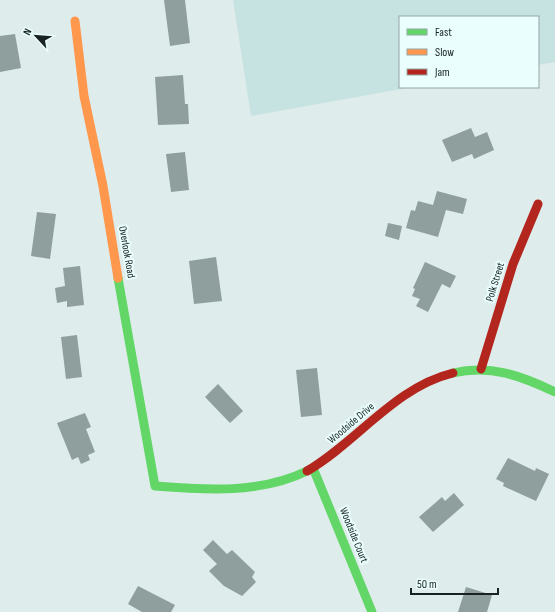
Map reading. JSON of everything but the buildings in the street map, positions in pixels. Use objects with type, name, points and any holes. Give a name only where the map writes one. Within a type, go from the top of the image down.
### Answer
[{"type":"street","name":"Overlook Road","points":[[75,21],[84,96],[103,186],[134,374],[155,486]]},
{"type":"street","name":"Polk Street","points":[[481,369],[517,252],[526,227],[538,204]]},
{"type":"street","name":"Woodside Drive","points":[[155,486],[201,489],[259,485],[298,475],[327,459],[397,401],[415,389],[443,376],[481,369],[503,371],[555,392]]},
{"type":"street","name":"Woodside Court","points":[[313,468],[372,612]]},
{"type":"shaded area","points":[[233,0],[555,0],[555,62],[539,65],[539,16],[399,16],[399,88],[406,88],[251,116]]},
{"type":"traffic: fast","points":[[118,278],[155,486],[194,489],[232,489],[271,484],[307,471]]},
{"type":"traffic: fast","points":[[453,373],[480,370],[506,373],[530,381],[555,392]]},
{"type":"traffic: fast","points":[[313,468],[372,612]]},
{"type":"traffic: slow","points":[[75,21],[84,96],[103,186],[118,278]]},
{"type":"traffic: jam","points":[[481,369],[513,264],[538,204]]},
{"type":"traffic: jam","points":[[307,471],[325,459],[377,416],[413,390],[432,380],[453,373]]}]
